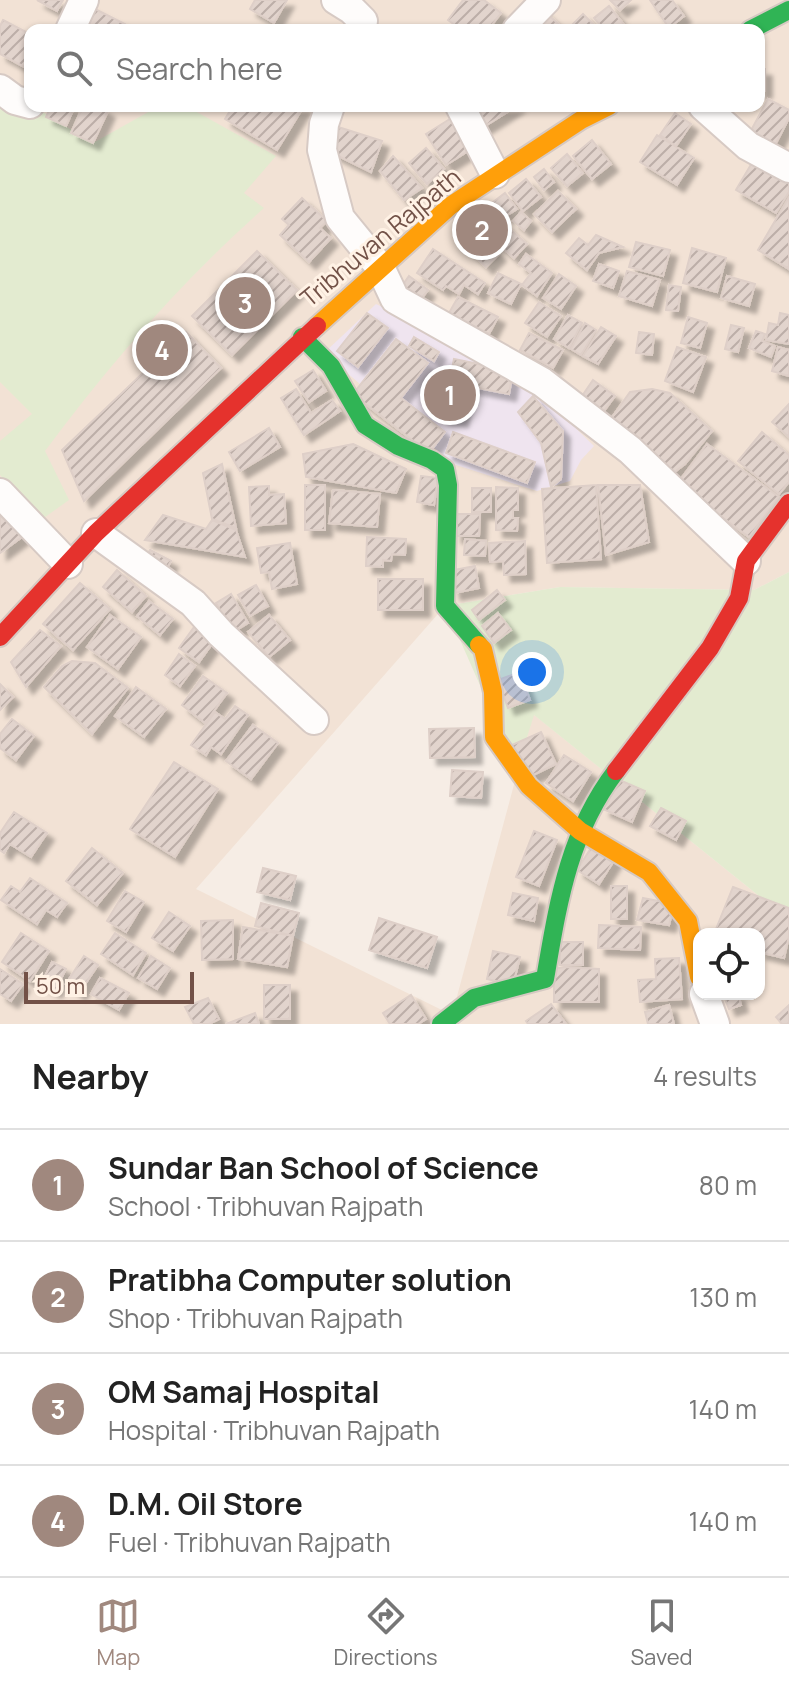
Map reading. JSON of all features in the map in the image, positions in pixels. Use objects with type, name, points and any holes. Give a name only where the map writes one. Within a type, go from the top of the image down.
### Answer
[{"type":"main road","points":[[762,24],[789,10]]},
{"type":"main road","name":"Tribhuvan Rajpath","points":[[0,637],[96,533],[380,267],[450,206],[495,174],[597,112]]},
{"type":"main road","points":[[302,337],[331,366],[365,425],[398,446],[445,469],[448,485],[445,606],[483,649],[493,692],[494,737],[529,786],[580,831],[649,872],[688,921],[693,946]]},
{"type":"main road","points":[[441,1024],[474,998],[545,979],[562,883],[580,831],[609,780],[710,648],[739,598],[746,561],[789,503]]},
{"type":"street","points":[[73,24],[84,0]]},
{"type":"street","points":[[336,0],[365,17]]},
{"type":"street","points":[[523,24],[546,0]]},
{"type":"street","points":[[0,89],[24,102]]},
{"type":"street","points":[[328,112],[322,150],[340,218],[380,267],[395,299],[542,382],[630,450],[746,561]]},
{"type":"street","points":[[463,112],[495,174]]},
{"type":"street","points":[[710,112],[748,146],[789,168]]},
{"type":"street","points":[[0,493],[68,564]]},
{"type":"street","points":[[96,533],[193,603],[221,634],[314,720]]},
{"type":"street","points":[[706,1000],[715,1024]]},
{"type":"shaded area","points":[[0,0],[789,0],[789,572],[754,590],[560,587],[445,606],[196,889],[452,1015],[533,714],[789,920],[789,1024],[0,1024]]},
{"type":"shaded area","points":[[376,304],[517,371],[594,446],[581,460],[570,481],[537,491],[453,464],[324,353]]},
{"type":"green space","points":[[0,86],[24,101],[24,112],[42,112],[93,143],[148,112],[197,112],[276,156],[244,193],[264,208],[148,324],[45,451],[69,500],[41,520],[0,475],[0,441],[32,414],[0,382]]},
{"type":"green space","points":[[789,572],[789,920],[534,715],[517,769],[445,606],[560,587],[754,590]]},
{"type":"building","points":[[37,0],[63,0],[57,11]]},
{"type":"building","points":[[255,0],[287,0],[274,23],[250,9]]},
{"type":"building","points":[[463,0],[484,0],[501,13],[493,24],[454,24],[448,20]]},
{"type":"building","points":[[610,0],[631,0],[620,10]]},
{"type":"building","points":[[650,0],[672,0],[684,16],[674,24],[666,24]]},
{"type":"building","points":[[89,6],[125,24],[81,24]]},
{"type":"building","points":[[609,6],[623,24],[599,24],[594,18]]},
{"type":"building","points":[[543,10],[558,24],[530,24]]},
{"type":"building","points":[[583,14],[593,24],[573,24]]},
{"type":"building","points":[[3,20],[24,31],[24,67],[0,54],[0,26]]},
{"type":"building","points":[[768,99],[789,110],[789,118],[773,149],[748,136],[761,112],[765,112]]},
{"type":"building","points":[[48,112],[72,112],[66,126],[46,117]]},
{"type":"building","points":[[80,112],[108,112],[93,143],[71,133]]},
{"type":"building","points":[[229,112],[300,112],[277,150],[225,119]]},
{"type":"building","points":[[470,112],[507,112],[480,129]]},
{"type":"building","points":[[675,113],[691,124],[676,146],[660,135]]},
{"type":"building","points":[[453,117],[473,148],[446,165],[426,134]]},
{"type":"building","points":[[335,126],[382,141],[371,172],[332,153]]},
{"type":"building","points":[[657,135],[694,158],[677,185],[640,162]]},
{"type":"building","points":[[592,140],[611,164],[592,179],[573,156]]},
{"type":"building","points":[[426,148],[444,169],[427,184],[409,163]]},
{"type":"building","points":[[567,154],[583,173],[567,186],[551,168]]},
{"type":"building","points":[[393,156],[422,188],[404,200],[380,171]]},
{"type":"building","points":[[753,161],[789,182],[789,192],[776,213],[736,190]]},
{"type":"building","points":[[544,169],[554,182],[544,190],[534,177]]},
{"type":"building","points":[[526,179],[541,197],[523,211],[509,193]]},
{"type":"building","points":[[558,191],[576,209],[552,232],[534,214]]},
{"type":"building","points":[[505,193],[517,209],[506,216],[500,208],[490,216],[497,224],[487,232],[475,216]]},
{"type":"building","points":[[789,197],[789,269],[758,250]]},
{"type":"building","points":[[302,198],[327,221],[320,228],[331,238],[309,262],[280,235],[289,225],[282,219]]},
{"type":"building","points":[[521,212],[531,221],[524,230],[513,221]]},
{"type":"building","points":[[468,222],[499,254],[486,267],[454,235]]},
{"type":"building","points":[[504,224],[527,244],[514,258],[491,238]]},
{"type":"building","points":[[596,235],[623,247],[599,253],[587,270],[566,253],[579,238],[588,245]]},
{"type":"building","points":[[636,242],[670,250],[663,276],[629,267]]},
{"type":"building","points":[[692,248],[726,258],[717,292],[683,283]]},
{"type":"building","points":[[433,249],[485,283],[478,294],[464,285],[459,294],[446,286],[443,290],[417,273]]},
{"type":"building","points":[[257,251],[297,290],[232,355],[192,316]]},
{"type":"building","points":[[526,254],[552,273],[537,296],[522,285],[531,273],[519,264]]},
{"type":"building","points":[[599,264],[619,271],[613,288],[593,281]]},
{"type":"building","points":[[627,271],[660,280],[652,306],[619,296]]},
{"type":"building","points":[[498,273],[521,284],[511,304],[488,293]]},
{"type":"building","points":[[559,274],[576,286],[561,309],[543,298]]},
{"type":"building","points":[[409,276],[428,290],[416,306],[397,293]]},
{"type":"building","points":[[727,276],[755,284],[749,306],[721,298]]},
{"type":"building","points":[[669,285],[681,287],[678,311],[666,310]]},
{"type":"building","points":[[458,297],[498,317],[489,334],[449,313]]},
{"type":"building","points":[[539,302],[561,316],[547,337],[525,323]]},
{"type":"building","points":[[367,313],[388,328],[358,367],[337,351]]},
{"type":"building","points":[[780,313],[789,315],[789,344],[766,340],[769,323],[778,325]]},
{"type":"building","points":[[568,315],[582,323],[569,348],[554,339]]},
{"type":"building","points":[[688,317],[707,323],[700,348],[681,343]]},
{"type":"building","points":[[585,323],[596,330],[581,355],[571,349]]},
{"type":"building","points":[[731,325],[744,328],[738,352],[725,349]]},
{"type":"building","points":[[601,327],[616,336],[598,364],[583,356]]},
{"type":"building","points":[[756,331],[765,334],[762,341],[775,346],[771,357],[749,348]]},
{"type":"building","points":[[186,332],[221,368],[84,501],[62,450]]},
{"type":"building","points":[[639,332],[654,334],[652,355],[636,353]]},
{"type":"building","points":[[529,333],[563,350],[553,368],[520,350]]},
{"type":"building","points":[[414,337],[439,352],[434,361],[409,346]]},
{"type":"building","points":[[396,339],[428,363],[401,398],[445,432],[429,453],[353,394]]},
{"type":"building","points":[[677,347],[706,357],[693,392],[665,381]]},
{"type":"building","points":[[778,347],[789,350],[789,376],[772,371]]},
{"type":"building","points":[[454,359],[513,371],[509,394],[468,386],[461,420],[442,417]]},
{"type":"building","points":[[313,370],[326,391],[309,402],[295,381]]},
{"type":"building","points":[[593,380],[615,396],[601,415],[580,399]]},
{"type":"building","points":[[296,389],[311,413],[332,400],[340,411],[304,435],[281,398]]},
{"type":"building","points":[[652,389],[670,393],[712,431],[685,464],[672,474],[608,423],[630,392]]},
{"type":"building","points":[[533,396],[563,431],[561,479],[551,487],[541,443],[518,412]]},
{"type":"building","points":[[789,404],[789,437],[772,422]]},
{"type":"building","points":[[269,428],[280,447],[240,471],[229,452]]},
{"type":"building","points":[[453,432],[535,462],[527,483],[446,453]]},
{"type":"building","points":[[762,432],[789,455],[789,482],[779,494],[738,461]]},
{"type":"building","points":[[353,444],[406,469],[396,493],[306,477],[303,454]]},
{"type":"building","points":[[707,444],[779,497],[749,537],[677,484]]},
{"type":"building","points":[[222,464],[236,528],[212,519],[203,473]]},
{"type":"building","points":[[421,476],[438,478],[434,505],[417,502]]},
{"type":"building","points":[[305,485],[325,485],[325,530],[305,530]]},
{"type":"building","points":[[596,485],[601,559],[547,563],[542,489]]},
{"type":"building","points":[[598,485],[640,485],[649,542],[606,555]]},
{"type":"building","points":[[269,486],[269,495],[284,494],[286,523],[251,526],[249,487]]},
{"type":"building","points":[[496,487],[518,488],[518,510],[513,510],[513,518],[518,518],[517,531],[496,530]]},
{"type":"building","points":[[472,488],[491,488],[491,512],[472,512]]},
{"type":"building","points":[[333,490],[380,494],[377,527],[329,523]]},
{"type":"building","points":[[0,508],[22,537],[0,553]]},
{"type":"building","points":[[455,514],[480,514],[479,536],[455,536]]},
{"type":"building","points":[[163,515],[206,529],[212,520],[236,530],[245,557],[145,540]]},
{"type":"building","points":[[367,537],[406,539],[405,555],[392,554],[391,561],[383,560],[383,567],[366,566]]},
{"type":"building","points":[[465,539],[486,541],[485,556],[464,555]]},
{"type":"building","points":[[525,541],[526,574],[504,575],[503,561],[490,562],[489,543]]},
{"type":"building","points":[[290,543],[297,584],[272,589],[269,572],[261,573],[257,548]]},
{"type":"building","points":[[150,550],[171,561],[166,570],[145,558]]},
{"type":"building","points":[[475,566],[479,588],[454,593],[449,571]]},
{"type":"building","points":[[117,570],[146,596],[132,612],[103,587]]},
{"type":"building","points":[[378,579],[423,579],[423,610],[378,610]]},
{"type":"building","points":[[80,583],[110,609],[73,650],[43,624]]},
{"type":"building","points":[[256,585],[268,606],[250,616],[238,595]]},
{"type":"building","points":[[497,590],[505,600],[479,620],[472,610]]},
{"type":"building","points":[[231,594],[248,623],[233,632],[216,603]]},
{"type":"building","points":[[149,601],[173,619],[160,635],[137,616]]},
{"type":"building","points":[[498,613],[511,630],[494,643],[482,626]]},
{"type":"building","points":[[110,615],[141,637],[118,669],[87,647]]},
{"type":"building","points":[[269,615],[290,640],[269,657],[248,632]]},
{"type":"building","points":[[197,623],[217,637],[199,662],[179,648]]},
{"type":"building","points":[[40,630],[61,646],[26,687],[11,662]]},
{"type":"building","points":[[179,654],[195,666],[180,686],[165,675]]},
{"type":"building","points":[[72,661],[95,663],[128,688],[92,734],[44,687],[62,666]]},
{"type":"building","points":[[520,672],[530,700],[508,708],[498,680]]},
{"type":"building","points":[[203,676],[227,693],[205,723],[182,705]]},
{"type":"building","points":[[0,684],[13,697],[0,710]]},
{"type":"building","points":[[136,687],[166,709],[144,737],[115,716]]},
{"type":"building","points":[[235,706],[248,715],[221,754],[211,747],[206,755],[191,745],[215,712],[225,719]]},
{"type":"building","points":[[12,719],[34,736],[16,760],[0,748],[0,734]]},
{"type":"building","points":[[253,725],[278,743],[251,779],[226,761]]},
{"type":"building","points":[[474,728],[475,757],[430,758],[429,729]]},
{"type":"building","points":[[541,732],[556,764],[527,778],[512,745]]},
{"type":"building","points":[[564,755],[591,772],[573,801],[546,783]]},
{"type":"building","points":[[174,762],[218,789],[175,857],[130,829]]},
{"type":"building","points":[[452,770],[483,772],[481,798],[450,796]]},
{"type":"building","points":[[617,779],[645,791],[632,822],[603,809]]},
{"type":"building","points":[[661,808],[686,821],[676,840],[650,826]]},
{"type":"building","points":[[14,812],[47,833],[31,857],[10,844],[4,853],[0,850],[0,833]]},
{"type":"building","points":[[534,831],[557,840],[539,886],[516,877]]},
{"type":"building","points":[[593,845],[615,859],[599,884],[577,870]]},
{"type":"building","points":[[92,848],[123,873],[97,905],[66,881]]},
{"type":"building","points":[[263,868],[296,876],[290,900],[257,892]]},
{"type":"building","points":[[30,878],[67,903],[57,917],[46,910],[37,924],[1,900],[11,886],[20,892]]},
{"type":"building","points":[[611,886],[627,886],[627,919],[611,919]]},
{"type":"building","points":[[733,887],[789,908],[789,936],[784,958],[765,953],[765,928],[716,928]]},
{"type":"building","points":[[125,891],[144,902],[126,932],[107,921]]},
{"type":"building","points":[[513,893],[538,898],[534,921],[508,915]]},
{"type":"building","points":[[643,898],[674,904],[669,925],[637,920]]},
{"type":"building","points":[[261,903],[299,913],[293,936],[255,926]]},
{"type":"building","points":[[169,912],[190,926],[173,951],[152,938]]},
{"type":"building","points":[[379,918],[437,937],[427,968],[369,950]]},
{"type":"building","points":[[233,920],[233,959],[202,960],[201,921]]},
{"type":"building","points":[[599,925],[641,927],[640,950],[598,948]]},
{"type":"building","points":[[243,927],[293,936],[287,967],[238,959]]},
{"type":"building","points":[[21,933],[49,951],[30,981],[2,962]]},
{"type":"building","points":[[115,933],[146,953],[133,975],[101,954]]},
{"type":"building","points":[[560,942],[583,942],[583,965],[560,965]]},
{"type":"building","points":[[493,951],[520,957],[513,985],[487,979]]},
{"type":"building","points":[[84,956],[98,965],[79,993],[66,984]]},
{"type":"building","points":[[151,956],[170,968],[157,989],[138,978]]},
{"type":"building","points":[[679,958],[682,999],[640,1002],[638,980],[656,979],[655,959]]},
{"type":"building","points":[[52,962],[66,969],[55,991],[41,984]]},
{"type":"building","points":[[0,969],[23,984],[11,1001],[0,994]]},
{"type":"building","points":[[554,969],[599,969],[599,1002],[554,1002]]},
{"type":"building","points":[[100,978],[129,993],[119,1010],[91,994]]},
{"type":"building","points":[[264,985],[290,985],[290,1019],[264,1019]]},
{"type":"building","points":[[411,995],[426,1019],[418,1024],[390,1024],[383,1013]]},
{"type":"building","points":[[208,998],[219,1019],[209,1024],[194,1024],[185,1007]]},
{"type":"building","points":[[725,1000],[740,1000],[741,1005],[729,1009]]},
{"type":"building","points":[[551,1004],[566,1024],[528,1024],[526,1021]]},
{"type":"building","points":[[669,1005],[674,1024],[648,1024],[645,1012]]},
{"type":"building","points":[[789,1005],[789,1024],[782,1024],[776,1017]]},
{"type":"building","points":[[255,1013],[259,1024],[226,1024]]},
{"type":"traffic: fast","points":[[762,24],[789,10]]},
{"type":"traffic: fast","points":[[302,337],[331,366],[365,425],[398,446],[445,469],[448,485],[445,606],[479,645]]},
{"type":"traffic: fast","points":[[441,1024],[474,998],[545,979],[567,870],[586,820],[616,771]]},
{"type":"traffic: slow","points":[[317,326],[450,206],[597,112]]},
{"type":"traffic: slow","points":[[479,645],[483,649],[493,692],[494,737],[529,786],[580,831],[649,872],[688,921],[693,946]]},
{"type":"traffic: jam","points":[[0,637],[96,533],[317,326]]},
{"type":"traffic: jam","points":[[616,771],[710,648],[739,598],[746,561],[789,503]]},
{"type":"place","name":"Pratibha Computer solution","points":[[482,230]]},
{"type":"place","name":"OM Samaj Hospital","points":[[245,303]]},
{"type":"place","name":"D.M. Oil Store","points":[[162,350]]},
{"type":"place","name":"Sundar Ban School of Science","points":[[450,395]]}]
